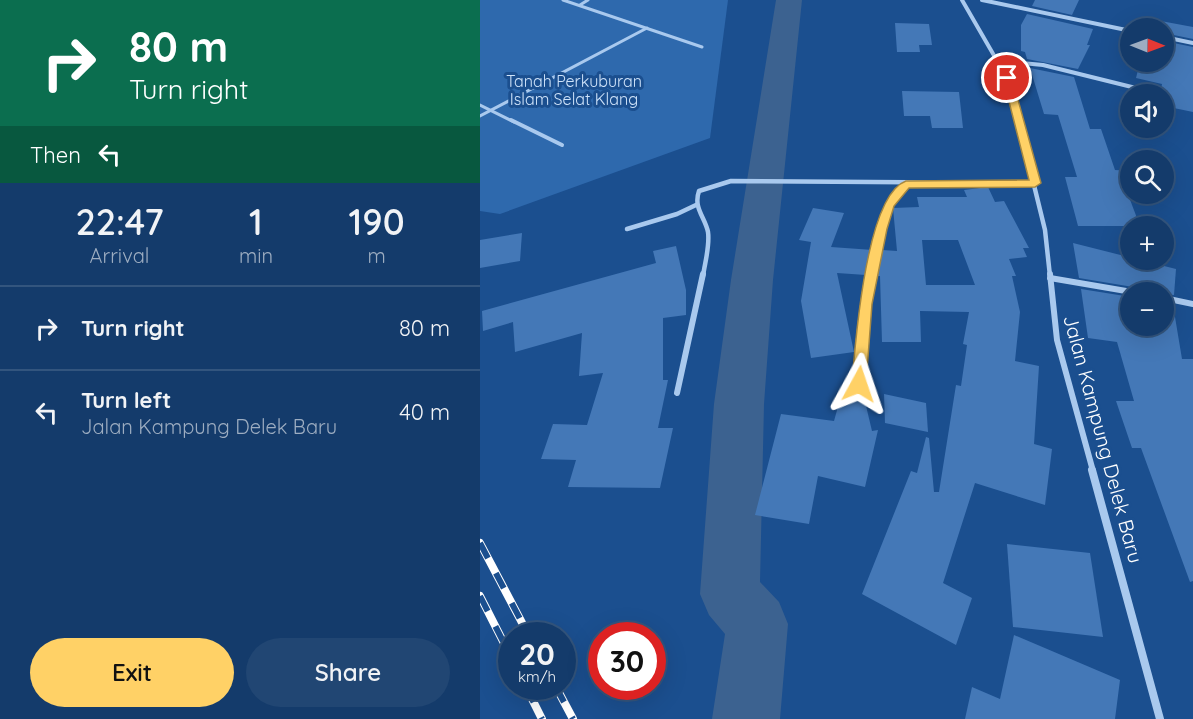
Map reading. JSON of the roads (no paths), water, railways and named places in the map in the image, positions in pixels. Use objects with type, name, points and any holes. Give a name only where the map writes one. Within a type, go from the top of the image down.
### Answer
[{"type":"street","name":"Jalan Kampung Delek Baru","points":[[962,0],[1007,78],[1045,230],[1057,340],[1160,719]]},
{"type":"street","points":[[982,0],[1120,29]]},
{"type":"street","points":[[1174,39],[1193,43]]},
{"type":"street","points":[[999,61],[1043,65],[1120,84]]},
{"type":"street","points":[[677,393],[703,286],[708,229],[696,205],[699,190],[731,181],[826,184],[1035,183]]},
{"type":"street","points":[[859,384],[865,304],[882,229],[889,205],[906,184]]},
{"type":"street","points":[[627,229],[678,214],[696,205]]},
{"type":"street","points":[[1050,278],[1120,290]]},
{"type":"street","points":[[1174,300],[1193,304]]},
{"type":"lane","points":[[563,0],[702,46]]},
{"type":"lane","points":[[580,5],[588,0]]},
{"type":"lane","points":[[480,116],[647,28]]},
{"type":"lane","points":[[480,105],[562,145]]},
{"type":"waterway","points":[[746,719],[757,624],[730,594],[739,404],[752,280],[789,0]]},
{"type":"railway","points":[[480,543],[522,622]]},
{"type":"railway","points":[[480,596],[498,631]]},
{"type":"railway","points":[[532,700],[542,719]]},
{"type":"railway","points":[[563,700],[573,719]]},
{"type":"park label","name":"Tanah Perkuburan Islam Selat Klang","points":[[574,90]]}]
